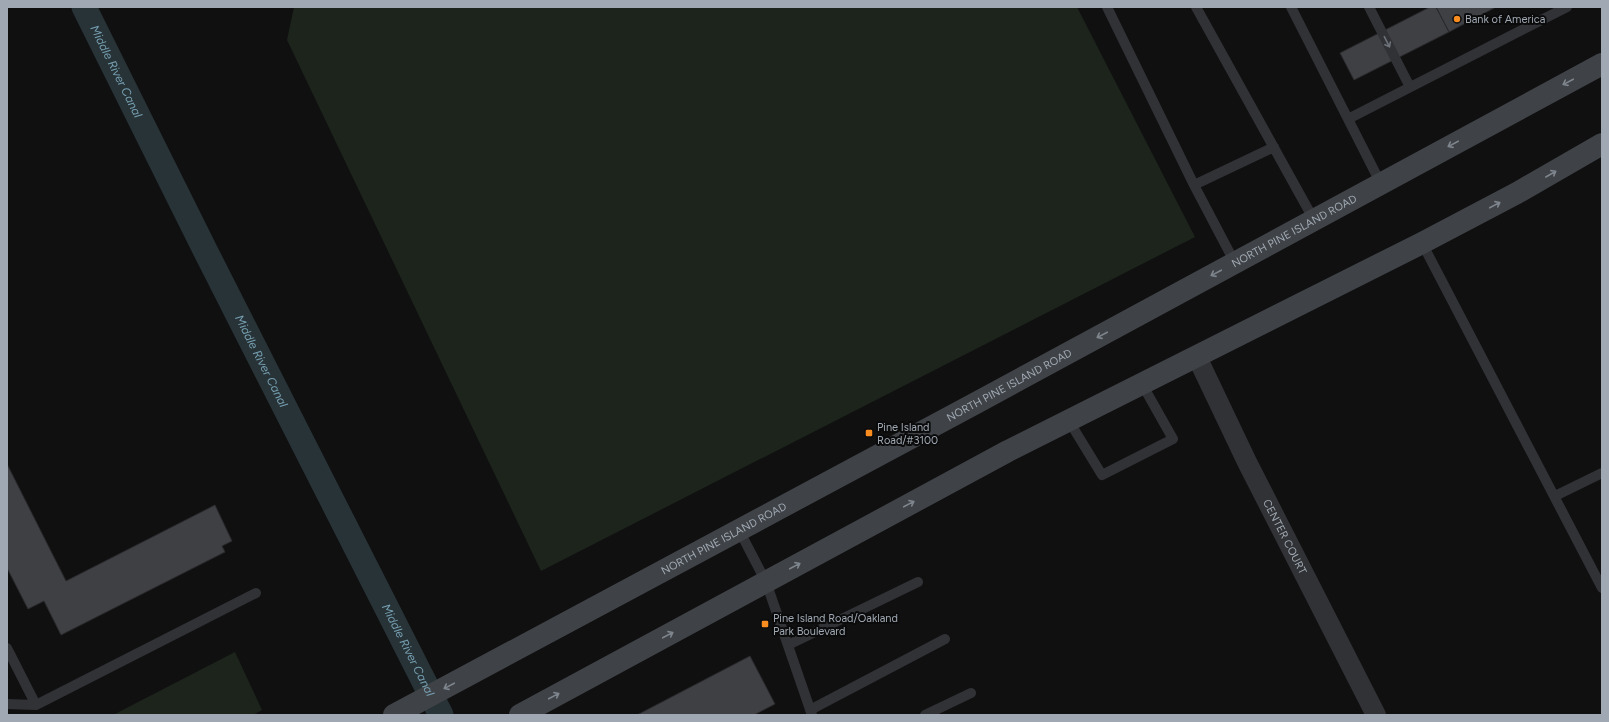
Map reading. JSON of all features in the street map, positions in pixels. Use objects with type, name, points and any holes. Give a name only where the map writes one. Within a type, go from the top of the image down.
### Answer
[{"type":"main road","name":"NORTH PINE ISLAND ROAD","points":[[394,715],[1602,64]]},
{"type":"main road","points":[[520,715],[1008,451],[1422,244],[1517,193],[1602,144]]},
{"type":"street","name":"CENTER COURT","points":[[1197,357],[1247,462],[1376,715]]},
{"type":"lane","points":[[1107,7],[1194,185],[1235,262]]},
{"type":"lane","points":[[1196,7],[1314,220]]},
{"type":"lane","points":[[1291,7],[1381,184]]},
{"type":"lane","points":[[1369,7],[1410,87]]},
{"type":"lane","points":[[1348,119],[1567,7]]},
{"type":"lane","points":[[1194,185],[1274,147]]},
{"type":"lane","points":[[1422,244],[1602,588]]},
{"type":"lane","points":[[1069,421],[1102,474],[1173,439],[1142,384]]},
{"type":"lane","points":[[1555,496],[1602,473]]},
{"type":"lane","points":[[739,530],[766,582],[811,712],[945,639]]},
{"type":"lane","points":[[788,645],[918,582]]},
{"type":"lane","points":[[7,704],[36,705],[256,593]]},
{"type":"lane","points":[[7,648],[36,705]]},
{"type":"lane","points":[[926,715],[971,693]]},
{"type":"shaded area","points":[[294,7],[1077,7],[1195,237],[541,571],[287,40]]},
{"type":"shaded area","points":[[235,652],[262,710],[253,715],[113,715]]},
{"type":"building","points":[[1430,7],[1436,7],[1449,32],[1354,80],[1340,53]]},
{"type":"building","name":"Bank of America","points":[[1436,7],[1496,7],[1449,32]]},
{"type":"building","points":[[7,464],[66,581],[215,505],[232,541],[222,546],[225,552],[61,635],[44,601],[28,609],[7,568]]},
{"type":"building","points":[[750,656],[775,704],[754,715],[637,715]]},
{"type":"waterway","name":"Middle River Canal","points":[[84,7],[207,254],[441,715]]},
{"type":"place","name":"Bank of America","points":[[1457,19]]},
{"type":"place","name":"Pine Island Road/#3100","points":[[869,433]]},
{"type":"place","name":"Pine Island Road/Oakland Park Boulevard","points":[[765,624]]}]
